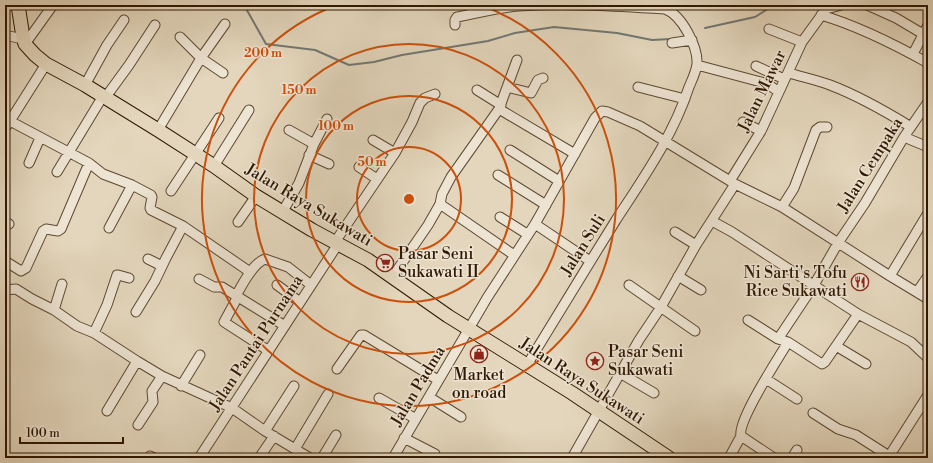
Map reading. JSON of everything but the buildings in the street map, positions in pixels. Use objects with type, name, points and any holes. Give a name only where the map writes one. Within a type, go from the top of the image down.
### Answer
[{"type":"highway","points":[[18,5],[24,41]]},
{"type":"highway","name":"Jalan Raya Sukawati","points":[[24,41],[35,55],[46,64],[85,85],[158,130],[214,166],[256,196],[393,276],[469,329],[669,458]]},
{"type":"street","points":[[5,35],[24,41],[53,5]]},
{"type":"street","points":[[455,25],[455,20],[457,17],[518,6],[600,5],[665,9],[678,20],[692,40],[696,50],[697,65],[761,82],[769,85],[779,92]]},
{"type":"street","points":[[842,5],[826,9],[821,15],[837,20],[913,54],[928,63]]},
{"type":"street","points":[[867,5],[896,18],[924,34]]},
{"type":"street","name":"Jalan Mawar","points":[[572,458],[620,373],[661,307],[696,245],[712,221],[761,131],[802,42],[821,15]]},
{"type":"street","points":[[85,85],[107,45],[124,20]]},
{"type":"street","points":[[158,130],[200,61],[225,24]]},
{"type":"street","points":[[57,172],[68,152],[104,97],[129,64],[155,25]]},
{"type":"street","points":[[913,54],[928,25]]},
{"type":"street","points":[[769,29],[802,42]]},
{"type":"street","points":[[180,37],[200,61],[224,73]]},
{"type":"street","points":[[672,43],[692,40]]},
{"type":"street","points":[[393,276],[428,225],[440,204],[442,194],[450,177],[500,107],[517,60]]},
{"type":"street","points":[[46,64],[7,122],[68,152],[103,174],[132,185],[152,196],[150,210],[183,226],[250,272]]},
{"type":"street","name":"Jalan Suli","points":[[527,365],[590,261],[666,141],[679,116],[697,65]]},
{"type":"street","points":[[756,66],[786,76],[830,85],[860,97],[911,127]]},
{"type":"street","points":[[506,87],[531,93],[538,80],[543,78]]},
{"type":"street","points":[[638,87],[685,99]]},
{"type":"street","points":[[477,90],[500,107],[575,154]]},
{"type":"street","name":"Jalan Pantai Purnama","points":[[201,455],[395,153],[420,103],[425,98],[435,94]]},
{"type":"street","name":"Jalan Cempaka","points":[[778,339],[814,285],[838,243],[868,199],[904,137],[928,102]]},
{"type":"street","points":[[214,166],[249,110]]},
{"type":"street","name":"Jalan Padma","points":[[393,458],[438,380],[514,255],[527,234],[536,224],[595,118],[602,111],[608,112],[640,126],[666,141]]},
{"type":"street","points":[[170,191],[219,118]]},
{"type":"street","points":[[283,211],[299,183],[309,155],[327,119]]},
{"type":"street","points":[[743,122],[761,131]]},
{"type":"street","points":[[782,207],[794,188],[816,130],[820,127],[827,127]]},
{"type":"street","points":[[289,130],[314,144]]},
{"type":"street","points":[[904,137],[928,147]]},
{"type":"street","points":[[28,163],[40,138]]},
{"type":"street","points":[[373,140],[395,153]]},
{"type":"street","points":[[666,141],[733,182],[782,207],[890,276],[928,298]]},
{"type":"street","points":[[510,150],[560,181]]},
{"type":"street","points":[[309,155],[329,164]]},
{"type":"street","points":[[5,261],[21,271],[23,270],[26,268],[43,231],[46,229],[58,232],[61,229],[89,164]]},
{"type":"street","points":[[359,167],[377,179]]},
{"type":"street","points":[[498,175],[546,205]]},
{"type":"street","points":[[109,228],[132,185]]},
{"type":"street","points":[[238,222],[256,196]]},
{"type":"street","points":[[440,204],[514,255]]},
{"type":"street","points":[[890,276],[928,213]]},
{"type":"street","points":[[500,217],[527,234]]},
{"type":"street","points":[[712,221],[732,232],[858,314],[912,342],[928,358]]},
{"type":"street","points":[[536,224],[590,261]]},
{"type":"street","points":[[136,312],[155,281],[183,226]]},
{"type":"street","points":[[674,232],[696,245]]},
{"type":"street","points":[[148,259],[162,266]]},
{"type":"street","points":[[269,351],[224,322],[236,300],[236,296],[250,272],[265,259],[288,267],[311,285]]},
{"type":"street","points":[[94,333],[117,276],[128,278]]},
{"type":"street","points":[[678,276],[700,290]]},
{"type":"street","points":[[917,292],[928,276]]},
{"type":"street","points":[[199,279],[214,287],[220,286],[284,326]]},
{"type":"street","points":[[54,310],[62,284]]},
{"type":"street","points":[[277,285],[300,302]]},
{"type":"street","points":[[629,285],[695,331]]},
{"type":"street","points":[[5,290],[16,290],[54,310],[77,326],[94,333],[136,362],[181,386],[232,408],[265,431],[310,458]]},
{"type":"street","points":[[748,320],[778,339],[788,342],[822,364],[825,362],[858,314]]},
{"type":"street","points":[[337,369],[363,335],[438,380]]},
{"type":"street","points":[[774,458],[742,436],[740,432],[748,410],[788,342]]},
{"type":"street","points":[[836,346],[866,364]]},
{"type":"street","points":[[181,386],[200,355]]},
{"type":"street","points":[[107,411],[136,362]]},
{"type":"street","points":[[620,373],[654,394]]},
{"type":"street","points":[[138,425],[153,402],[152,392],[162,376]]},
{"type":"street","points":[[766,379],[796,399]]},
{"type":"street","points":[[265,431],[294,386]]},
{"type":"street","points":[[295,449],[328,394]]},
{"type":"street","points":[[813,413],[838,429],[856,435],[889,457],[928,395]]},
{"type":"street","points":[[429,397],[461,417]]},
{"type":"street","points":[[379,398],[416,419]]},
{"type":"street","points":[[322,458],[336,435]]},
{"type":"street","points":[[259,458],[274,436]]},
{"type":"street","points":[[729,458],[742,436]]},
{"type":"street","points":[[404,438],[435,454]]},
{"type":"street","points":[[201,455],[211,458]]},
{"type":"waterway","points":[[244,5],[266,44],[315,50],[349,65],[374,62],[402,55],[488,41],[515,33],[554,27],[617,33],[652,40],[671,39]]},
{"type":"waterway","points":[[705,28],[755,17],[774,5]]},
{"type":"place","name":"Pasar Seni Sukawati II","points":[[385,263]]},
{"type":"place","name":"Ni Sarti's Tofu Rice Sukawati","points":[[860,282]]},
{"type":"place","name":"Market on road","points":[[479,354]]},
{"type":"place","name":"Pasar Seni Sukawati","points":[[595,361]]}]
